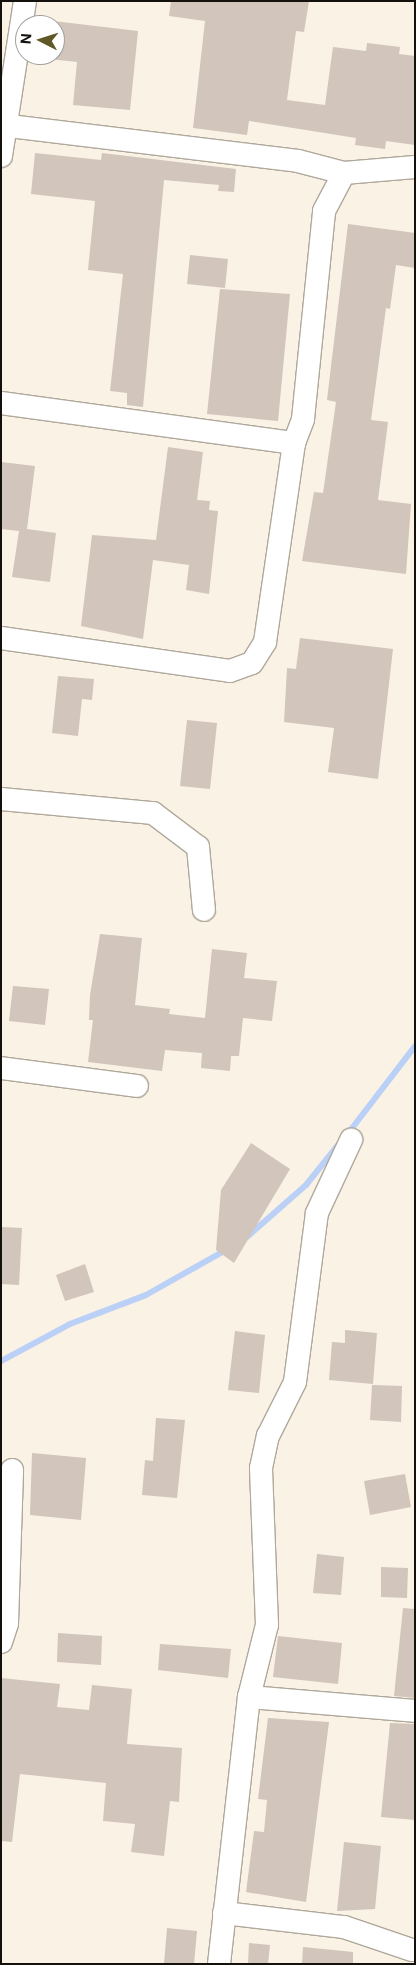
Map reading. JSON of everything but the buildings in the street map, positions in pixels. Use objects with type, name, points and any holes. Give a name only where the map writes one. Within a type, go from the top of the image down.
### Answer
[{"type":"street","points":[[1,156],[4,126],[26,1]]},
{"type":"street","points":[[4,126],[298,162],[344,173],[415,167]]},
{"type":"street","points":[[1,638],[230,671],[252,663],[265,642],[294,443],[303,418],[324,211],[344,173]]},
{"type":"street","points":[[1,403],[294,443]]},
{"type":"street","points":[[1,799],[153,813],[198,847],[204,910]]},
{"type":"street","points":[[1,1068],[136,1086]]},
{"type":"street","points":[[219,1964],[249,1697],[267,1625],[261,1468],[268,1436],[296,1382],[317,1213],[350,1140]]},
{"type":"street","points":[[1,1642],[7,1623],[12,1470]]},
{"type":"street","points":[[249,1697],[415,1711]]},
{"type":"street","points":[[224,1913],[344,1927],[412,1955]]},
{"type":"waterway","points":[[346,1136],[415,1046]]},
{"type":"waterway","points":[[247,1237],[306,1185],[338,1145]]},
{"type":"waterway","points":[[1,1361],[70,1324],[146,1295],[226,1250]]}]
